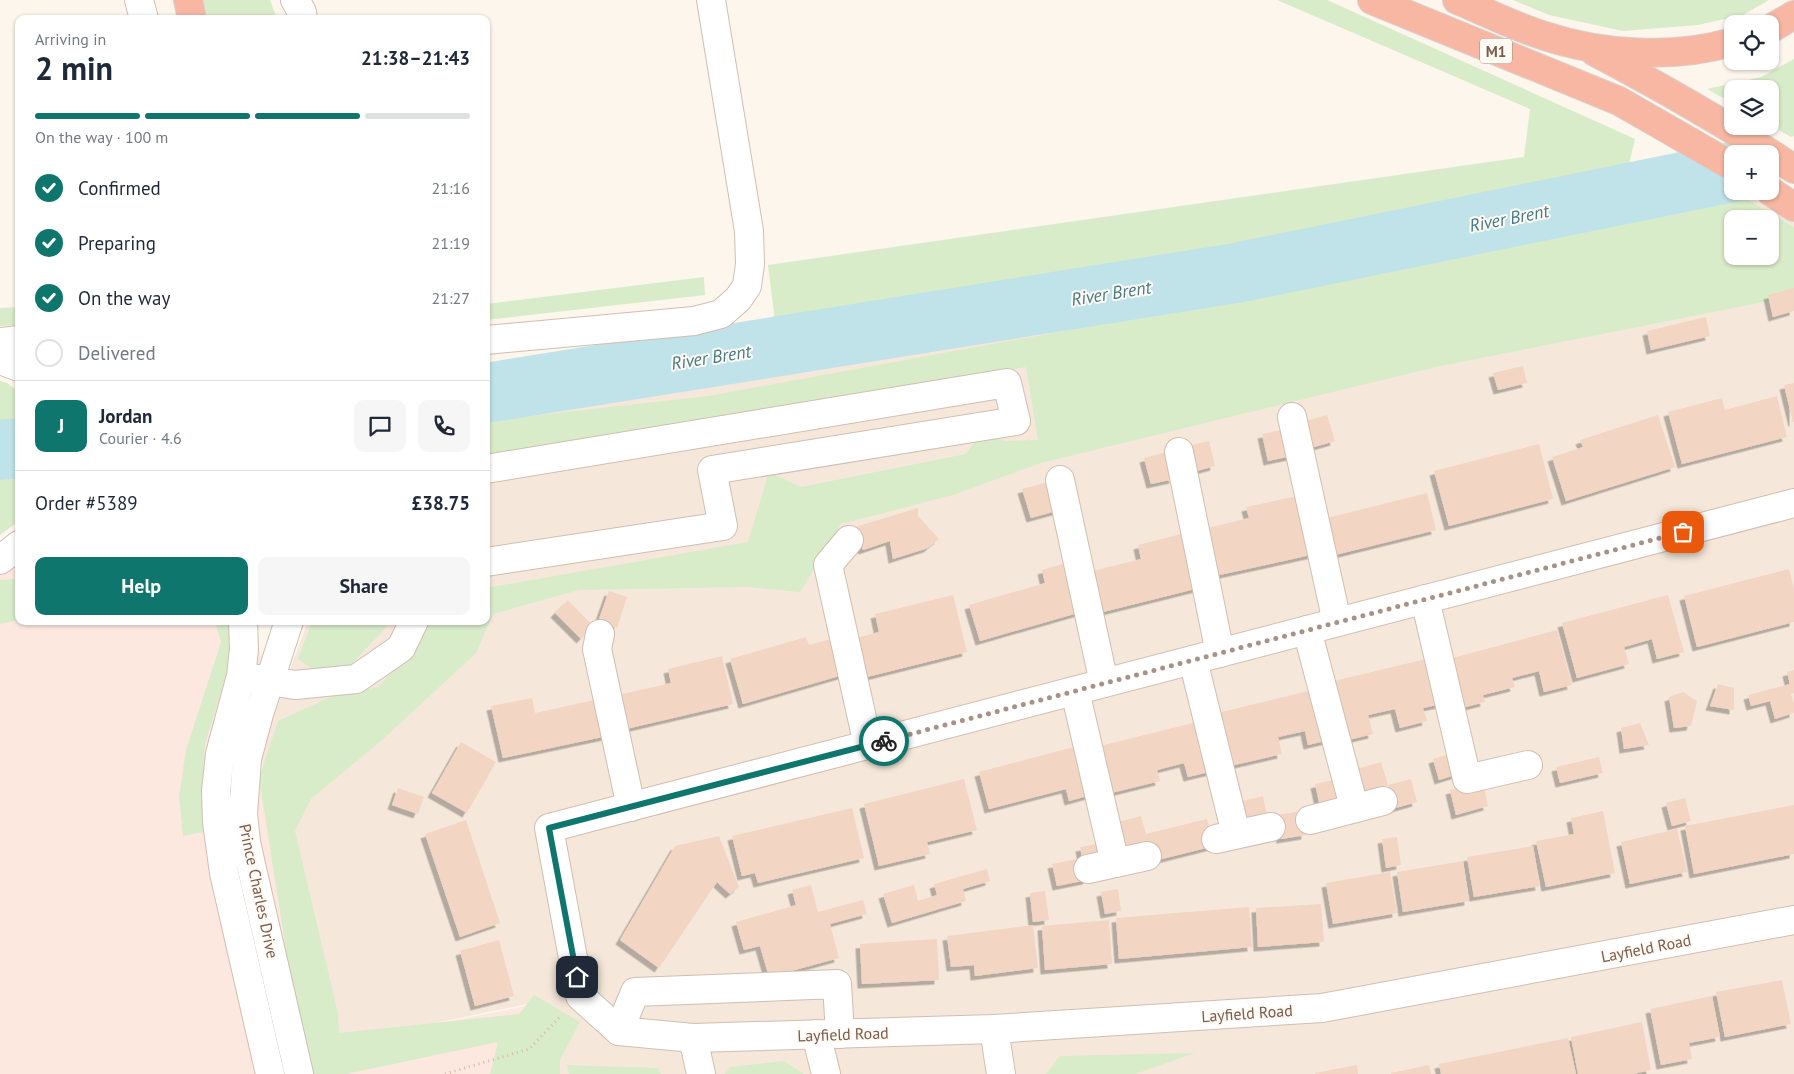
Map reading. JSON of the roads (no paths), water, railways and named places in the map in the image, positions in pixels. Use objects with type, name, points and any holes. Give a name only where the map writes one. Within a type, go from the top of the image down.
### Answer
[{"type":"highway","points":[[188,0],[191,15]]},
{"type":"highway","name":"M1","points":[[1372,0],[1620,101],[1724,161]]},
{"type":"highway","points":[[1457,0],[1544,36],[1584,47],[1671,53],[1724,43]]},
{"type":"highway","points":[[1779,24],[1794,15]]},
{"type":"highway","points":[[1584,47],[1668,91],[1794,169]]},
{"type":"highway","points":[[1779,197],[1794,206]]},
{"type":"street","points":[[139,0],[143,15]]},
{"type":"street","points":[[295,0],[302,15]]},
{"type":"street","points":[[490,340],[694,321],[721,314],[738,299],[747,286],[750,264],[749,232],[711,0]]},
{"type":"street","points":[[0,342],[15,360]]},
{"type":"street","points":[[490,468],[1007,383],[1016,421],[712,470],[723,526],[490,561]]},
{"type":"street","points":[[1292,417],[1337,622]]},
{"type":"street","points":[[1179,452],[1220,653]]},
{"type":"street","points":[[1060,480],[1104,683]]},
{"type":"street","points":[[826,1074],[828,1034],[837,984],[635,992],[619,1031],[580,996],[549,828],[1794,503]]},
{"type":"street","points":[[849,540],[828,565],[868,745]]},
{"type":"street","points":[[0,563],[15,549]]},
{"type":"street","points":[[0,563],[15,557]]},
{"type":"street","points":[[0,563],[15,565]]},
{"type":"street","points":[[1425,599],[1467,779],[1528,765]]},
{"type":"street","name":"Prince Charles Drive","points":[[243,625],[244,649],[241,676],[220,754],[216,791],[217,822],[224,873],[270,1074]]},
{"type":"street","name":"Prince Charles Drive","points":[[288,625],[247,760],[244,814],[246,842],[300,1074]]},
{"type":"street","points":[[241,676],[295,685],[356,679],[401,648],[412,625]]},
{"type":"street","points":[[1307,630],[1354,807]]},
{"type":"street","points":[[600,634],[597,649],[631,807]]},
{"type":"street","points":[[1193,660],[1226,836],[1271,827]]},
{"type":"street","points":[[1075,691],[1116,863]]},
{"type":"street","points":[[1310,820],[1383,801]]},
{"type":"street","points":[[1088,869],[1147,856]]},
{"type":"street","name":"Layfield Road","points":[[619,1031],[693,1038],[994,1029],[1322,1008],[1794,920]]},
{"type":"street","points":[[994,1029],[1001,1074]]},
{"type":"street","points":[[693,1038],[701,1074]]},
{"type":"waterway","name":"River Brent","points":[[490,392],[1236,273],[1724,174]]},
{"type":"waterway","name":"River Brent","points":[[0,450],[15,448]]}]
